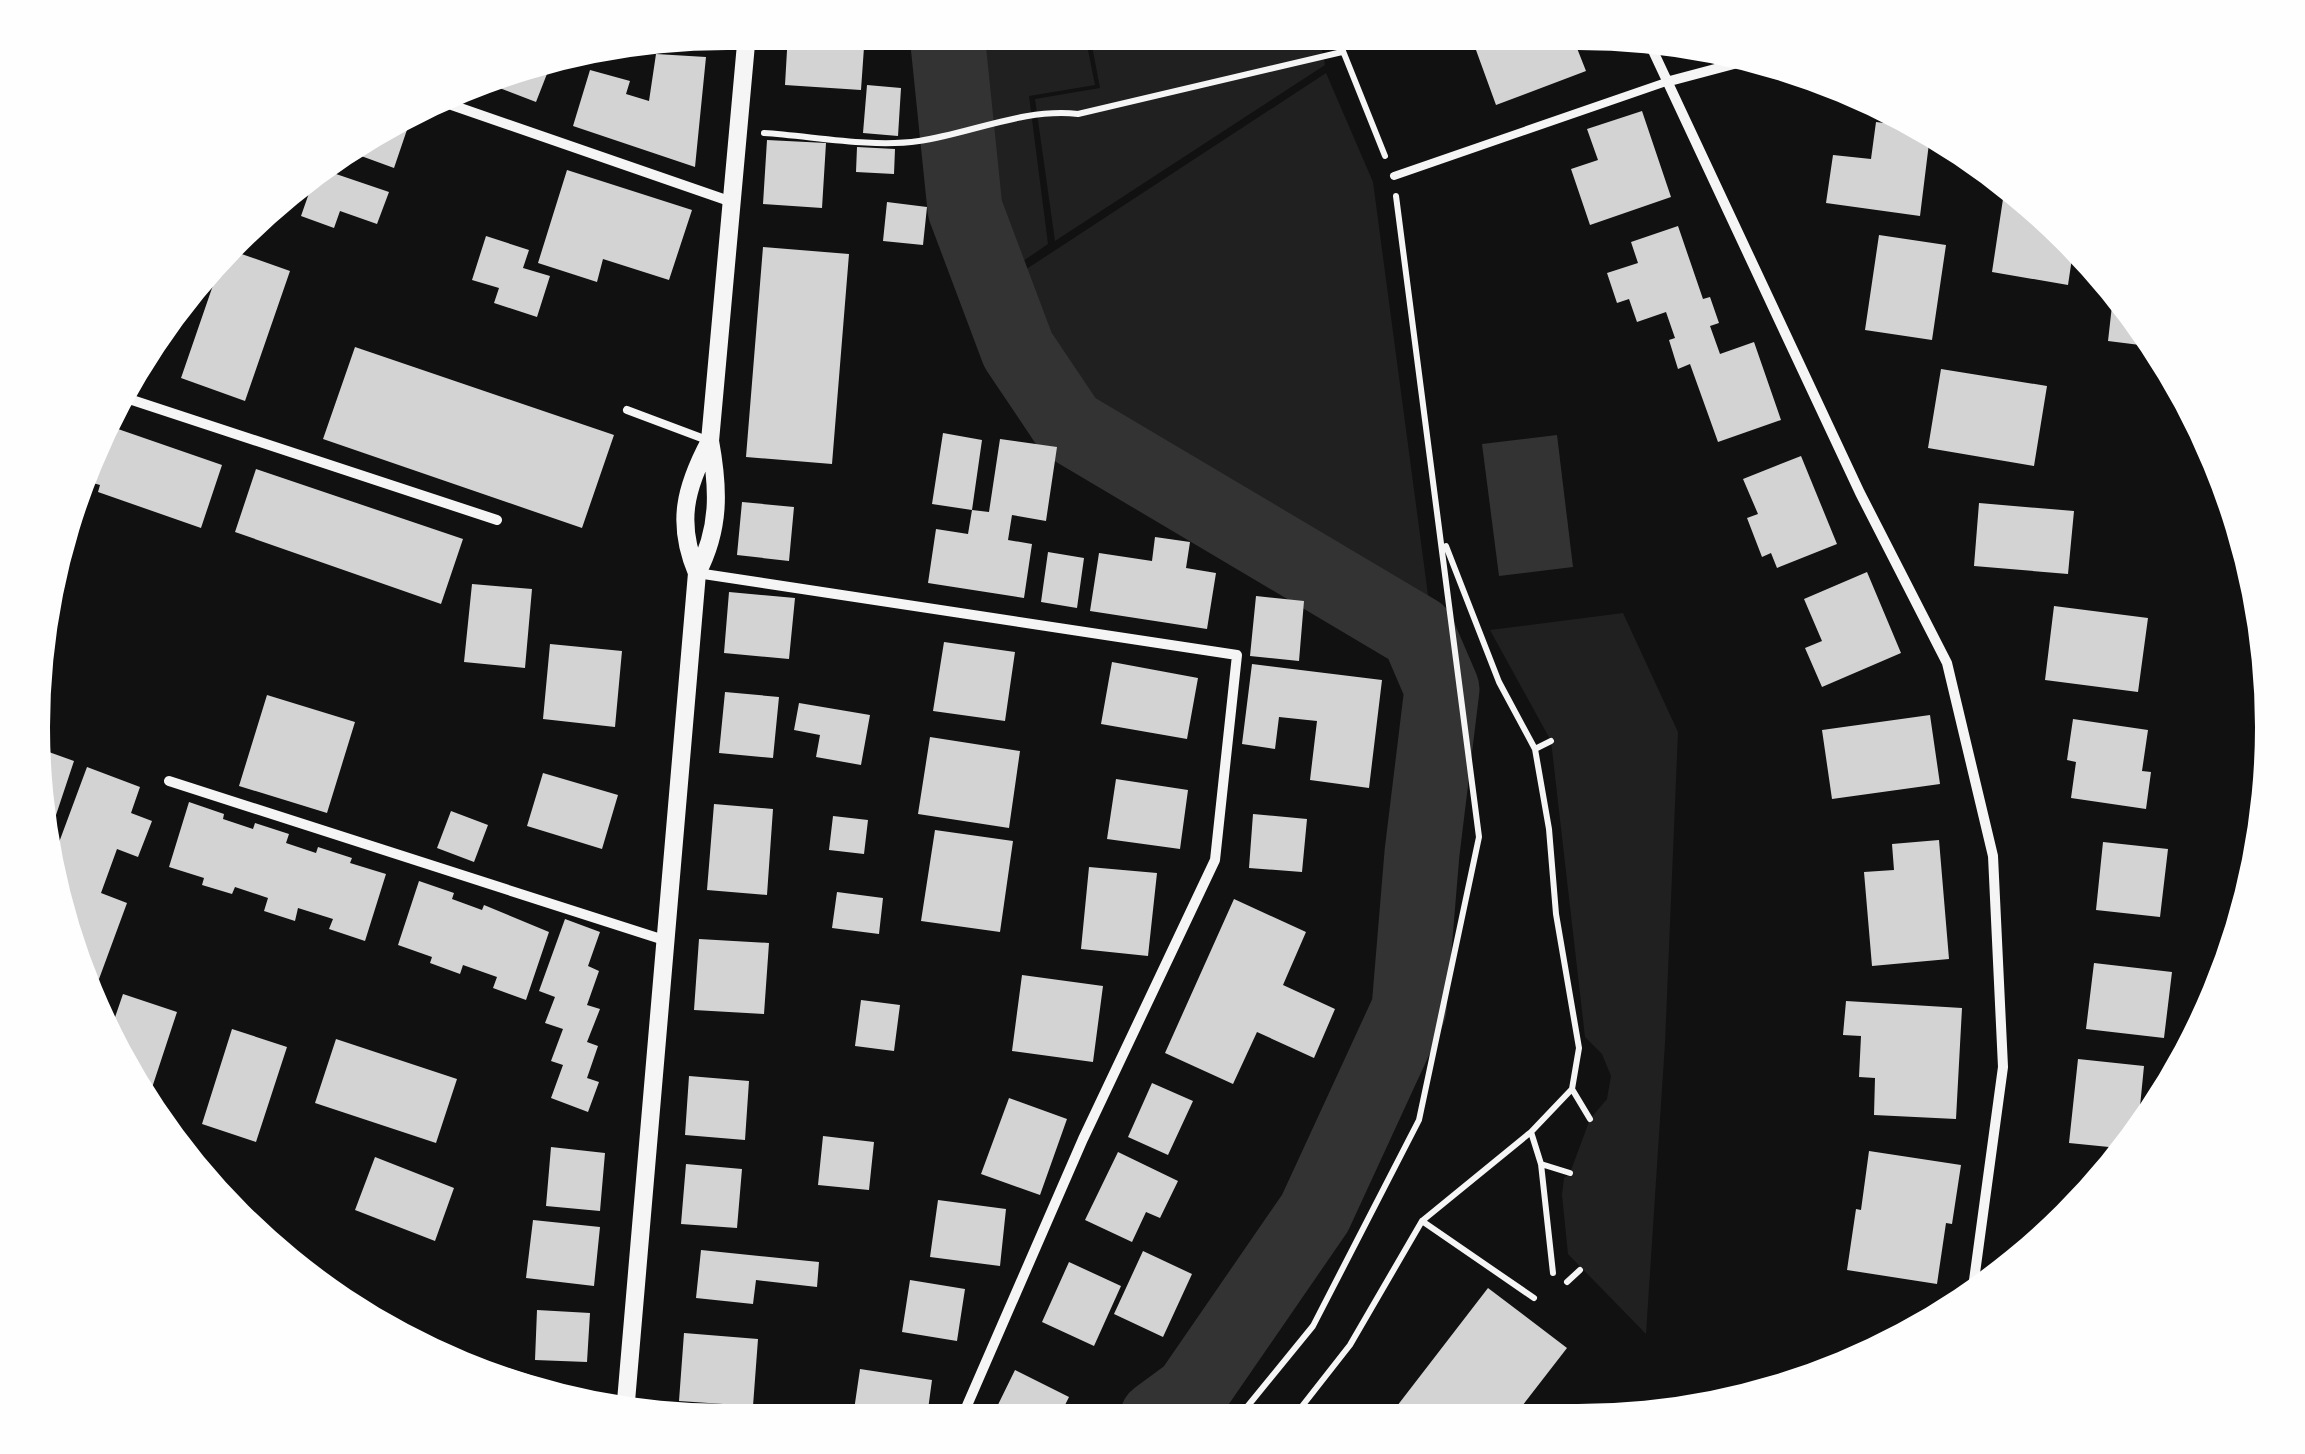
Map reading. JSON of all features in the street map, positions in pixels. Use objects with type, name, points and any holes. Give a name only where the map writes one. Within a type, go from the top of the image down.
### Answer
[{"type":"street","points":[[626,1396],[698,573],[710,548],[718,516],[710,442],[746,50]]},
{"type":"street","points":[[1654,55],[1860,493],[1947,662],[1994,856],[2003,1067],[1975,1275]]},
{"type":"street","points":[[1666,82],[1725,66]]},
{"type":"street","points":[[457,107],[733,202]]},
{"type":"street","points":[[134,401],[496,520]]},
{"type":"street","points":[[698,573],[686,546],[685,515],[692,475],[710,442]]},
{"type":"street","points":[[698,573],[1237,654],[1215,860],[1083,1139],[968,1404]]},
{"type":"street","points":[[169,781],[664,940]]},
{"type":"lane","points":[[1394,176],[1666,82]]},
{"type":"lane","points":[[627,410],[710,442]]},
{"type":"path","points":[[740,131],[918,141],[1054,111],[1078,114],[1342,52],[1394,176],[1479,837],[1418,1120],[1313,1326],[1249,1404]]},
{"type":"path","points":[[1303,1404],[1350,1345],[1422,1220],[1531,1132],[1572,1089],[1579,1048],[1556,914],[1550,829],[1535,749],[1499,682],[1442,535]]},
{"type":"path","points":[[1535,749],[1551,742]]},
{"type":"path","points":[[1572,1089],[1590,1119]]},
{"type":"path","points":[[1531,1132],[1541,1164],[1554,1273]]},
{"type":"path","points":[[1541,1164],[1570,1173]]},
{"type":"path","points":[[1422,1220],[1534,1298]]},
{"type":"path","points":[[1567,1282],[1580,1270]]},
{"type":"shaded area","points":[[957,50],[1088,50],[1095,85],[1029,96],[1048,244],[997,279],[979,219]]},
{"type":"shaded area","points":[[1093,50],[1322,50],[1325,65],[1055,241],[1035,99],[1100,88]]},
{"type":"shaded area","points":[[1326,73],[1373,182],[1432,625],[1079,414],[1027,356],[999,287]]},
{"type":"shaded area","points":[[1557,435],[1573,567],[1499,576],[1482,444]]},
{"type":"shaded area","points":[[1623,613],[1678,732],[1665,1043],[1646,1334],[1568,1254],[1564,1178],[1570,1173],[1590,1119],[1607,1099],[1611,1076],[1602,1054],[1585,1037],[1551,741],[1490,630]]},
{"type":"building","points":[[787,50],[864,50],[861,90],[785,85]]},
{"type":"building","points":[[1476,50],[1578,50],[1586,71],[1496,105]]},
{"type":"building","points":[[656,54],[706,57],[695,167],[573,126],[590,70],[630,81],[626,94],[649,101]]},
{"type":"building","points":[[547,75],[536,102],[502,89]]},
{"type":"building","points":[[867,85],[901,88],[898,136],[863,133]]},
{"type":"building","points":[[1642,111],[1671,197],[1590,225],[1571,169],[1598,160],[1587,129]]},
{"type":"building","points":[[1876,122],[1928,148],[1920,216],[1826,203],[1833,155],[1871,159]]},
{"type":"building","points":[[406,131],[394,168],[363,157]]},
{"type":"building","points":[[767,140],[826,143],[822,208],[763,204]]},
{"type":"building","points":[[857,147],[895,149],[894,174],[856,172]]},
{"type":"building","points":[[567,170],[692,210],[669,280],[603,259],[597,282],[538,263]]},
{"type":"building","points":[[337,174],[389,192],[377,224],[340,211],[334,228],[301,216],[308,196]]},
{"type":"building","points":[[2003,201],[2071,264],[2068,285],[1992,272]]},
{"type":"building","points":[[887,202],[927,207],[923,245],[883,241]]},
{"type":"building","points":[[1678,226],[1703,299],[1710,297],[1719,323],[1710,326],[1720,354],[1754,342],[1781,420],[1718,442],[1690,364],[1678,369],[1669,340],[1675,338],[1666,312],[1637,322],[1629,299],[1617,303],[1607,273],[1638,263],[1631,242]]},
{"type":"building","points":[[1879,235],[1946,245],[1932,340],[1865,330]]},
{"type":"building","points":[[486,236],[529,250],[523,268],[550,276],[537,317],[494,303],[499,288],[472,280]]},
{"type":"building","points":[[763,247],[849,254],[832,464],[746,457]]},
{"type":"building","points":[[242,254],[290,271],[245,401],[181,378],[212,288]]},
{"type":"building","points":[[2111,311],[2136,345],[2108,341]]},
{"type":"building","points":[[355,347],[614,435],[582,528],[323,439]]},
{"type":"building","points":[[1941,369],[2047,386],[2034,466],[1928,448]]},
{"type":"building","points":[[119,429],[222,465],[201,528],[98,492],[100,485],[96,484]]},
{"type":"building","points":[[943,433],[982,440],[972,510],[932,504]]},
{"type":"building","points":[[1000,439],[1057,447],[1046,521],[1012,515],[1008,540],[1032,544],[1024,598],[928,583],[936,529],[968,534],[972,510],[989,512]]},
{"type":"building","points":[[1801,456],[1837,544],[1777,568],[1771,553],[1762,557],[1747,518],[1758,514],[1743,479]]},
{"type":"building","points":[[256,469],[463,539],[441,604],[235,532]]},
{"type":"building","points":[[742,502],[794,507],[789,561],[737,555]]},
{"type":"building","points":[[1979,503],[2074,511],[2068,574],[1974,566]]},
{"type":"building","points":[[1155,537],[1190,542],[1186,568],[1216,573],[1207,629],[1090,611],[1099,553],[1152,561]]},
{"type":"building","points":[[1048,552],[1084,558],[1077,608],[1041,602]]},
{"type":"building","points":[[1867,572],[1901,653],[1822,687],[1805,648],[1822,641],[1804,599]]},
{"type":"building","points":[[472,584],[532,589],[525,668],[464,662]]},
{"type":"building","points":[[729,592],[795,598],[789,659],[724,653]]},
{"type":"building","points":[[1256,596],[1304,601],[1299,661],[1250,656]]},
{"type":"building","points":[[2054,606],[2148,618],[2138,692],[2045,680]]},
{"type":"building","points":[[944,642],[1015,652],[1005,721],[933,711]]},
{"type":"building","points":[[550,644],[622,651],[615,727],[543,719]]},
{"type":"building","points":[[1112,662],[1198,678],[1187,739],[1101,724]]},
{"type":"building","points":[[1252,664],[1382,680],[1369,788],[1310,780],[1317,721],[1279,717],[1275,749],[1242,744]]},
{"type":"building","points":[[725,692],[779,697],[773,758],[719,753]]},
{"type":"building","points":[[267,695],[355,722],[327,813],[239,786]]},
{"type":"building","points":[[799,703],[870,715],[861,765],[816,757],[820,735],[794,730]]},
{"type":"building","points":[[1930,715],[1940,784],[1832,799],[1822,730]]},
{"type":"building","points":[[2073,719],[2148,730],[2142,771],[2151,772],[2146,809],[2071,798],[2076,762],[2067,760]]},
{"type":"building","points":[[930,737],[1020,751],[1009,828],[918,814]]},
{"type":"building","points":[[51,753],[74,761],[56,815]]},
{"type":"building","points":[[87,767],[140,787],[131,813],[152,821],[138,857],[117,849],[101,893],[127,903],[99,979],[73,902],[60,840]]},
{"type":"building","points":[[543,773],[618,795],[602,849],[527,826]]},
{"type":"building","points":[[1116,779],[1188,790],[1180,849],[1107,839]]},
{"type":"building","points":[[189,802],[253,829],[255,823],[289,834],[286,843],[316,853],[318,847],[352,858],[350,863],[386,874],[365,941],[329,929],[333,919],[298,908],[295,921],[264,911],[268,898],[235,887],[232,894],[202,885],[204,878],[169,867]]},
{"type":"building","points":[[714,804],[773,809],[767,895],[707,890]]},
{"type":"building","points":[[451,811],[488,825],[474,862],[437,848]]},
{"type":"building","points":[[1253,814],[1307,819],[1302,872],[1249,868]]},
{"type":"building","points":[[833,816],[868,820],[864,854],[829,850]]},
{"type":"building","points":[[935,830],[1013,841],[1000,932],[921,921]]},
{"type":"building","points":[[1939,840],[1949,959],[1872,966],[1864,872],[1894,870],[1892,844]]},
{"type":"building","points":[[2103,842],[2168,849],[2160,917],[2096,910]]},
{"type":"building","points":[[1089,867],[1157,873],[1148,956],[1081,949]]},
{"type":"building","points":[[419,881],[454,893],[452,899],[482,910],[484,905],[549,932],[526,1000],[493,988],[497,977],[463,965],[460,974],[430,963],[432,957],[398,945]]},
{"type":"building","points":[[837,892],[883,898],[879,934],[832,928]]},
{"type":"building","points":[[1234,899],[1306,932],[1283,985],[1335,1009],[1314,1058],[1257,1032],[1233,1084],[1165,1053]]},
{"type":"building","points":[[565,919],[600,932],[588,966],[599,971],[587,1005],[600,1009],[587,1042],[598,1046],[587,1078],[599,1082],[588,1112],[551,1098],[563,1065],[551,1061],[563,1029],[545,1023],[555,997],[539,991]]},
{"type":"building","points":[[699,939],[769,943],[764,1014],[694,1010]]},
{"type":"building","points":[[2094,963],[2172,972],[2164,1038],[2086,1029]]},
{"type":"building","points":[[1022,975],[1103,986],[1093,1062],[1012,1051]]},
{"type":"building","points":[[123,994],[177,1012],[153,1085],[141,1066],[115,1016]]},
{"type":"building","points":[[861,1000],[900,1005],[894,1051],[855,1046]]},
{"type":"building","points":[[1846,1001],[1962,1008],[1956,1119],[1874,1115],[1875,1078],[1859,1077],[1861,1036],[1843,1035]]},
{"type":"building","points":[[232,1029],[287,1047],[256,1142],[202,1124]]},
{"type":"building","points":[[336,1039],[457,1079],[436,1143],[315,1103]]},
{"type":"building","points":[[2078,1059],[2144,1066],[2140,1104],[2108,1147],[2069,1143]]},
{"type":"building","points":[[689,1076],[749,1081],[745,1140],[685,1135]]},
{"type":"building","points":[[1152,1083],[1193,1101],[1168,1155],[1128,1137]]},
{"type":"building","points":[[1009,1098],[1067,1119],[1040,1195],[981,1174]]},
{"type":"building","points":[[823,1136],[874,1142],[869,1190],[818,1185]]},
{"type":"building","points":[[551,1147],[605,1153],[600,1211],[546,1206]]},
{"type":"building","points":[[1869,1151],[1961,1165],[1952,1224],[1946,1223],[1937,1284],[1847,1270]]},
{"type":"building","points":[[1118,1152],[1178,1181],[1160,1218],[1146,1212],[1132,1242],[1085,1220]]},
{"type":"building","points":[[375,1157],[454,1188],[435,1241],[355,1210]]},
{"type":"building","points":[[686,1164],[742,1169],[737,1228],[681,1224]]},
{"type":"building","points":[[938,1200],[1006,1209],[1000,1266],[930,1257]]},
{"type":"building","points":[[533,1220],[600,1227],[594,1286],[526,1278]]},
{"type":"building","points":[[701,1250],[819,1262],[817,1287],[756,1280],[753,1304],[696,1298]]},
{"type":"building","points":[[1143,1251],[1192,1274],[1163,1337],[1114,1314]]},
{"type":"building","points":[[1069,1262],[1121,1286],[1094,1346],[1042,1322]]},
{"type":"building","points":[[910,1280],[965,1289],[957,1341],[902,1332]]},
{"type":"building","points":[[1488,1288],[1567,1348],[1524,1404],[1399,1404]]},
{"type":"building","points":[[537,1310],[590,1313],[587,1362],[535,1360]]},
{"type":"building","points":[[684,1333],[758,1339],[753,1404],[679,1401]]},
{"type":"building","points":[[860,1369],[932,1380],[929,1404],[855,1404]]},
{"type":"building","points":[[1015,1370],[1069,1397],[1066,1404],[998,1404]]},
{"type":"waterway","points":[[949,50],[965,209],[1018,350],[1069,426],[1418,633],[1442,689],[1422,853],[1409,1009],[1315,1213],[1191,1393],[1176,1404]]}]
